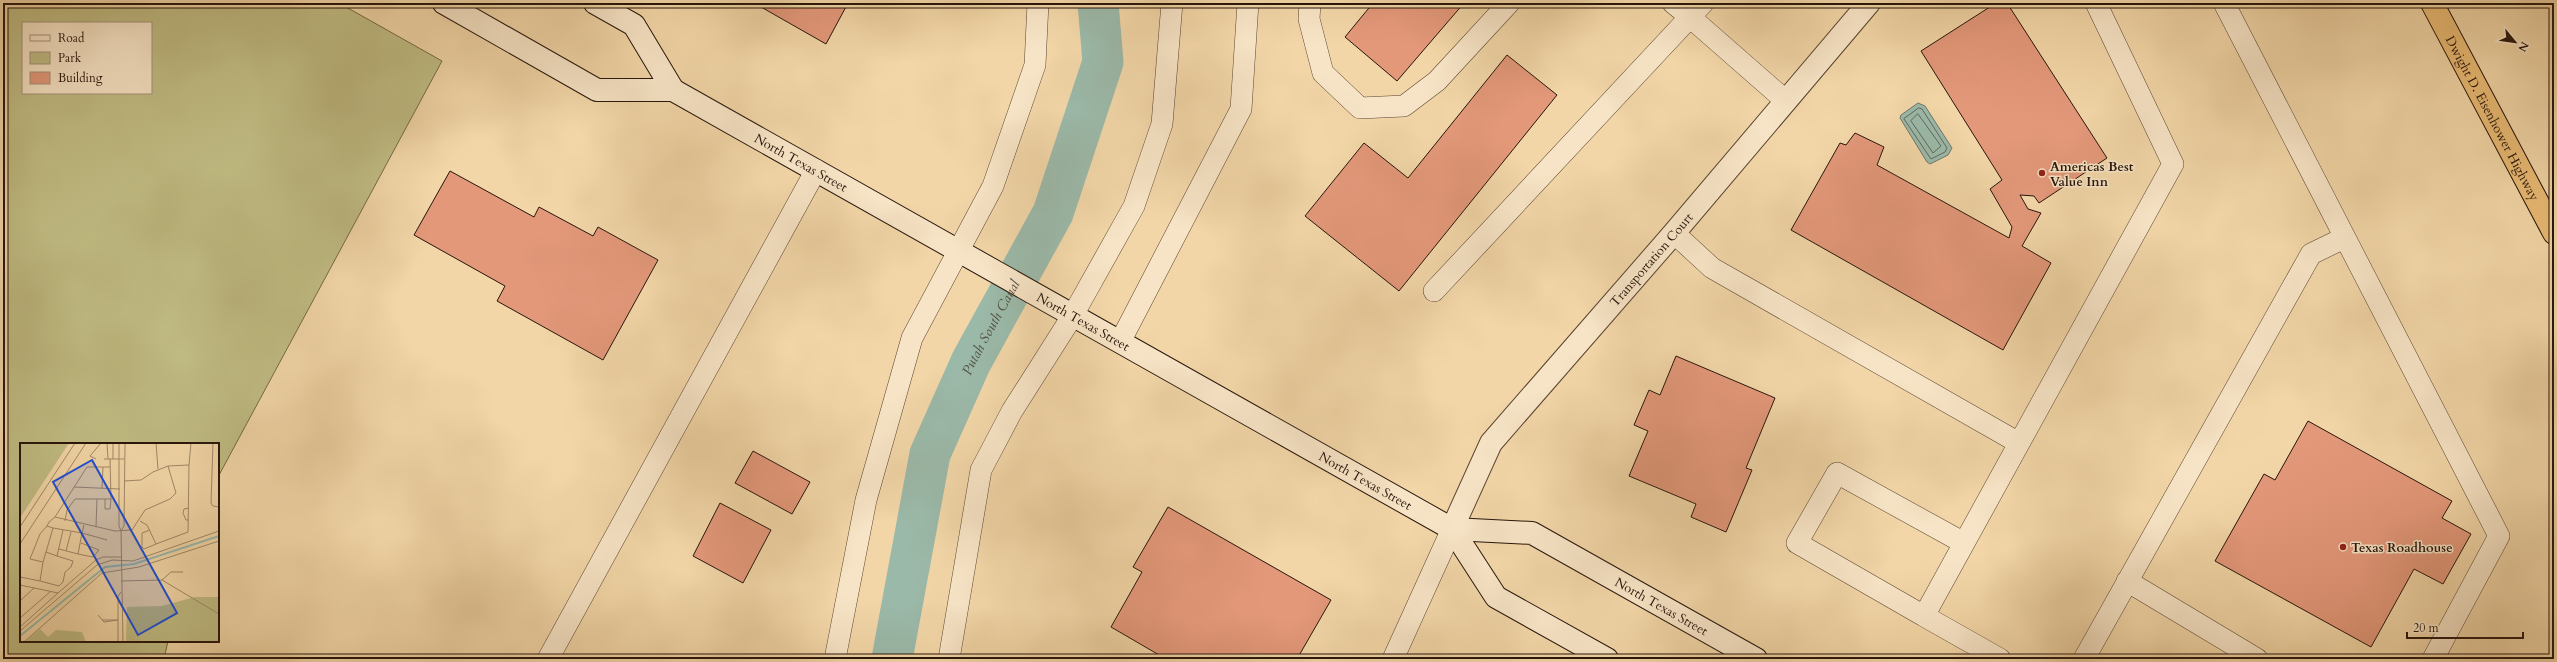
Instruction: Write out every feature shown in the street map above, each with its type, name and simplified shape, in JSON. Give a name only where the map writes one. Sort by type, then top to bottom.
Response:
[{"type":"highway","name":"Dwight D. Eisenhower Highway","points":[[2432,3],[2554,233]]},
{"type":"main road","name":"North Texas Street","points":[[444,3],[597,90],[673,90],[1452,528],[1532,532],[1756,659]]},
{"type":"main road","name":"North Texas Street","points":[[595,3],[634,25],[673,90]]},
{"type":"main road","name":"Transportation Court","points":[[1452,528],[1491,443],[1674,233],[1869,3]]},
{"type":"main road","name":"North Texas Street","points":[[1452,528],[1496,597],[1607,659]]},
{"type":"lane","points":[[835,659],[866,500],[912,338],[993,186],[1035,65],[1038,3]]},
{"type":"lane","points":[[949,659],[981,470],[1012,411],[1073,315],[1134,206],[1162,124],[1172,3]]},
{"type":"lane","points":[[1120,342],[1241,109],[1248,3]]},
{"type":"lane","points":[[1310,3],[1309,19],[1323,73],[1360,108],[1404,106],[1437,81],[1509,3]]},
{"type":"lane","points":[[1673,3],[1696,10],[1786,101]]},
{"type":"lane","points":[[1924,616],[2173,164],[2096,3]]},
{"type":"lane","points":[[2224,3],[2499,536],[2433,659]]},
{"type":"lane","points":[[1434,291],[1696,10]]},
{"type":"lane","points":[[548,659],[816,170]]},
{"type":"lane","points":[[1674,233],[1712,268],[2019,443]]},
{"type":"lane","points":[[2084,659],[2311,254],[2344,238]]},
{"type":"lane","points":[[1964,543],[1837,473],[1797,543],[2000,659]]},
{"type":"lane","points":[[1394,659],[1404,632],[1452,528]]},
{"type":"lane","points":[[2127,581],[2257,659]]},
{"type":"green space","points":[[3,3],[339,3],[442,61],[219,475],[219,443],[20,443],[20,642],[168,642],[164,659],[3,659]]},
{"type":"water","points":[[1918,103],[1925,106],[1952,148],[1948,155],[1930,164],[1927,162],[1900,118],[1901,115]]},
{"type":"building","points":[[754,3],[848,3],[826,44]]},
{"type":"building","points":[[1373,3],[1464,3],[1397,81],[1345,37]]},
{"type":"building","name":"Americas Best Value Inn","points":[[1996,3],[2007,3],[2107,158],[2039,203],[2034,196],[2020,195],[2028,209],[2041,213],[2022,246],[2051,263],[2003,350],[1791,230],[1840,143],[1846,145],[1855,133],[1884,147],[1877,165],[2009,238],[2012,227],[1990,189],[2002,180],[1921,51]]},
{"type":"building","points":[[1507,55],[1557,95],[1399,291],[1305,216],[1364,143],[1408,178]]},
{"type":"building","points":[[450,171],[534,217],[539,207],[593,236],[598,227],[658,260],[603,360],[497,301],[505,286],[414,235]]},
{"type":"building","points":[[1676,356],[1775,398],[1746,468],[1752,470],[1726,532],[1691,517],[1696,504],[1629,476],[1648,431],[1634,425],[1649,390],[1660,395]]},
{"type":"building","name":"Texas Roadhouse","points":[[2308,421],[2452,501],[2442,518],[2471,534],[2443,584],[2414,569],[2371,647],[2215,561],[2264,474],[2275,480]]},
{"type":"building","points":[[753,451],[810,482],[792,514],[735,483]]},
{"type":"building","points":[[720,503],[771,530],[743,583],[693,556]]},
{"type":"building","points":[[1168,507],[1331,600],[1297,659],[1166,659],[1111,627],[1142,572],[1133,567]]},
{"type":"waterway","name":"Putah South Canal","points":[[892,659],[930,454],[971,362],[1053,213],[1103,62],[1098,3]]},
{"type":"place","name":"Americas Best Value Inn","points":[[2042,173]]},
{"type":"place","name":"Texas Roadhouse","points":[[2343,547]]}]
